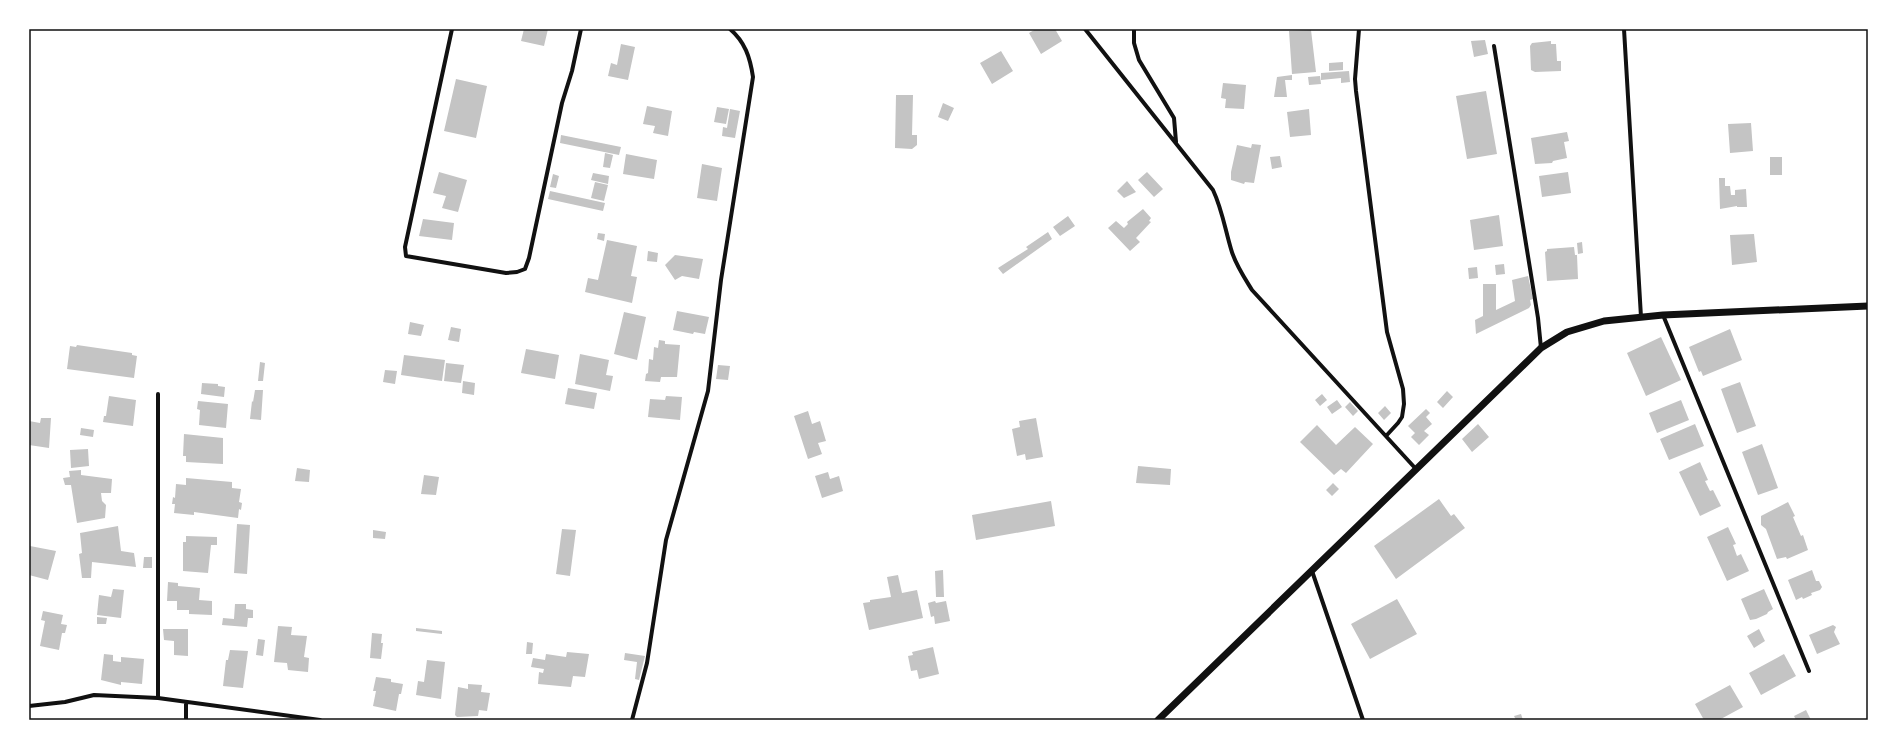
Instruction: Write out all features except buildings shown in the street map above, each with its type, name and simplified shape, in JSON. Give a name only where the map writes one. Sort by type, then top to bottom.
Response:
[{"type":"street","points":[[452,29],[406,240],[406,256],[506,272],[517,272],[525,268],[529,258],[562,102],[572,71],[580,29]]},
{"type":"street","points":[[632,720],[647,663],[666,540],[708,391],[721,280],[753,76],[748,53],[737,36],[730,29]]},
{"type":"street","points":[[1085,29],[1213,190],[1220,205],[1231,250],[1241,273],[1252,290],[1416,469]]},
{"type":"street","points":[[1134,29],[1134,43],[1140,60],[1174,118],[1176,142]]},
{"type":"street","points":[[1359,29],[1355,79],[1356,91],[1387,332],[1403,389],[1404,404],[1398,423],[1386,436]]},
{"type":"street","points":[[1624,29],[1641,318]]},
{"type":"street","points":[[1494,46],[1538,318],[1541,348]]},
{"type":"street","points":[[1158,720],[1541,348],[1567,332],[1604,321],[1663,315],[1868,306]]},
{"type":"street","points":[[1663,315],[1809,671]]},
{"type":"street","points":[[158,394],[158,698]]},
{"type":"street","points":[[1311,570],[1363,720]]},
{"type":"street","points":[[29,706],[65,702],[94,695],[158,698],[320,720]]},
{"type":"street","points":[[186,702],[186,720]]}]
